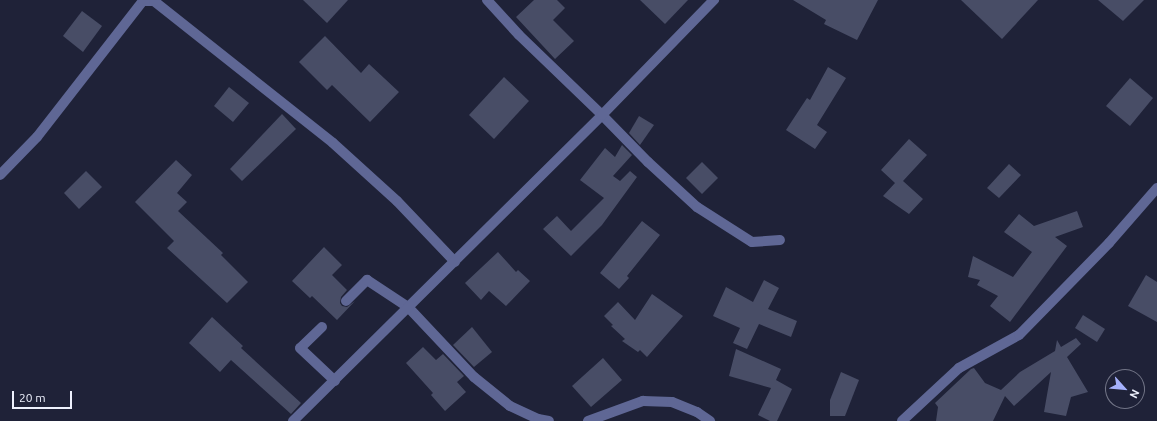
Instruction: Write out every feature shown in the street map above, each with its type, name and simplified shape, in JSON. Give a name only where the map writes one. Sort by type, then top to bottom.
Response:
[{"type":"street","points":[[0,175],[36,136],[142,0],[154,1],[333,143],[397,202],[455,262]]},
{"type":"street","points":[[487,0],[519,35],[602,115],[648,162],[697,207],[752,242],[780,240]]},
{"type":"street","points":[[293,421],[602,115],[714,0]]},
{"type":"street","points":[[902,421],[958,368],[1019,335],[1109,243],[1157,188]]},
{"type":"street","points":[[346,301],[367,280],[408,307],[474,377],[510,406],[538,419],[549,421]]},
{"type":"street","points":[[322,327],[300,348],[335,381]]},
{"type":"street","points":[[588,421],[643,401],[672,402],[697,412],[710,421]]},
{"type":"building","points":[[303,0],[348,0],[327,23]]},
{"type":"building","points":[[534,0],[557,0],[565,8],[553,20],[574,41],[555,59],[516,17]]},
{"type":"building","points":[[640,0],[688,0],[665,24]]},
{"type":"building","points":[[793,0],[878,0],[857,40],[824,24],[826,20]]},
{"type":"building","points":[[961,0],[1038,0],[1002,39]]},
{"type":"building","points":[[1098,0],[1144,0],[1123,21]]},
{"type":"building","points":[[82,11],[102,26],[83,52],[63,36]]},
{"type":"building","points":[[325,36],[361,73],[369,64],[399,92],[370,122],[332,85],[327,90],[299,62]]},
{"type":"building","points":[[828,67],[846,78],[817,125],[827,132],[815,149],[786,130],[807,98],[810,100]]},
{"type":"building","points":[[504,77],[529,101],[494,139],[469,115]]},
{"type":"building","points":[[1130,78],[1153,98],[1130,126],[1106,106]]},
{"type":"building","points":[[229,87],[249,103],[233,122],[214,106]]},
{"type":"building","points":[[282,114],[296,129],[242,181],[230,169]]},
{"type":"building","points":[[639,116],[654,125],[640,145],[629,133]]},
{"type":"building","points":[[909,139],[927,155],[903,181],[923,199],[909,214],[883,196],[895,183],[881,170]]},
{"type":"building","points":[[622,145],[632,155],[613,176],[620,181],[630,171],[637,177],[602,225],[571,256],[543,229],[557,216],[571,231],[604,198],[580,180],[605,148],[615,157]]},
{"type":"building","points":[[176,160],[192,175],[177,193],[187,202],[178,211],[223,253],[221,255],[248,282],[227,303],[167,248],[174,241],[135,202]]},
{"type":"building","points":[[702,162],[718,178],[702,194],[686,178]]},
{"type":"building","points":[[1009,164],[1021,175],[999,198],[987,188]]},
{"type":"building","points":[[86,171],[102,187],[79,209],[64,193]]},
{"type":"building","points":[[1077,211],[1083,227],[1055,237],[1067,246],[1010,322],[990,306],[998,296],[977,285],[980,280],[968,277],[973,256],[1013,277],[1032,252],[1004,232],[1019,214],[1034,226]]},
{"type":"building","points":[[642,221],[660,235],[627,276],[629,278],[619,289],[600,273]]},
{"type":"building","points":[[324,247],[342,265],[332,275],[347,290],[341,297],[340,303],[342,306],[347,307],[355,301],[337,320],[312,296],[310,298],[292,281]]},
{"type":"building","points":[[498,252],[516,272],[518,270],[530,281],[506,306],[489,291],[481,300],[465,283]]},
{"type":"building","points":[[1146,275],[1157,282],[1157,322],[1128,306]]},
{"type":"building","points":[[764,280],[779,288],[768,309],[797,321],[791,337],[759,324],[747,349],[733,343],[740,328],[713,316],[726,287],[753,302]]},
{"type":"building","points":[[652,294],[683,316],[647,357],[640,350],[638,352],[622,341],[625,339],[611,326],[613,325],[604,316],[618,302],[635,320]]},
{"type":"building","points":[[1083,315],[1105,329],[1097,342],[1075,328]]},
{"type":"building","points":[[212,317],[243,346],[241,348],[301,403],[291,414],[231,360],[220,372],[189,343]]},
{"type":"building","points":[[472,327],[492,352],[474,367],[453,345]]},
{"type":"building","points":[[1076,338],[1081,344],[1067,357],[1088,392],[1071,397],[1066,416],[1044,412],[1051,372],[1014,406],[1005,396],[993,421],[936,421],[938,407],[935,403],[971,369],[974,368],[985,383],[1001,390],[1020,372],[1055,351],[1057,340],[1061,347]]},
{"type":"building","points":[[423,347],[436,360],[443,354],[464,376],[457,382],[466,392],[445,411],[431,395],[433,393],[406,363]]},
{"type":"building","points":[[736,349],[781,369],[776,380],[792,389],[777,421],[770,421],[758,415],[771,388],[729,376]]},
{"type":"building","points":[[603,358],[622,380],[591,407],[572,386]]},
{"type":"building","points":[[841,372],[859,380],[845,416],[830,416],[830,400]]}]
